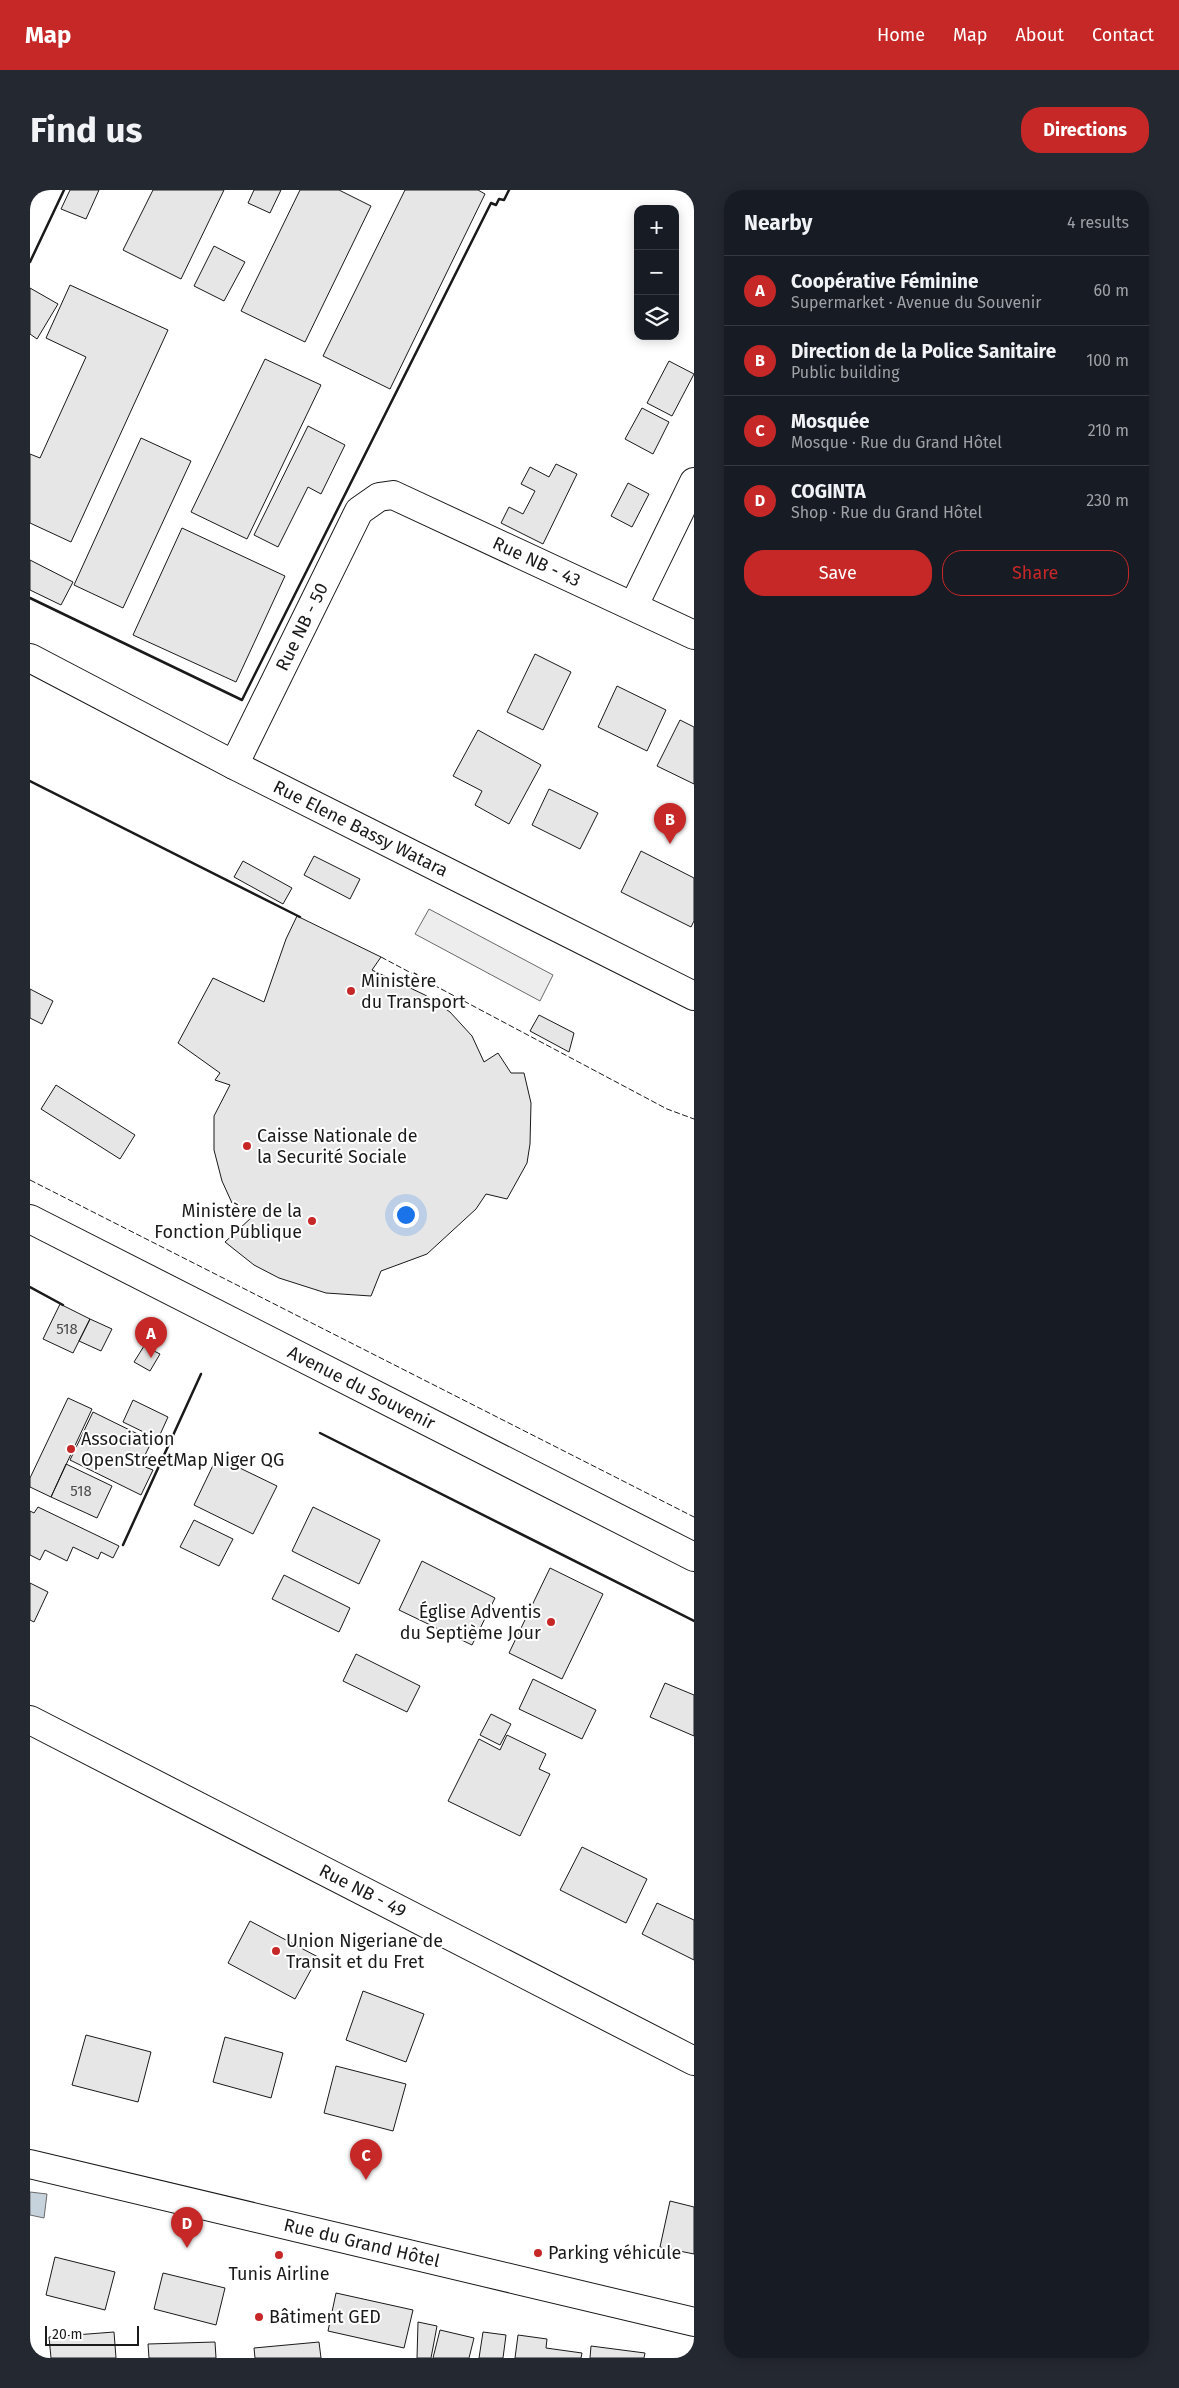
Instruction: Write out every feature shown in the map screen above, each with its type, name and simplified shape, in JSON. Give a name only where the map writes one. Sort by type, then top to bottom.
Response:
[{"type":"street","points":[[634,605],[694,482]]},
{"type":"street","name":"Rue NB - 43","points":[[379,497],[393,495],[634,605],[694,635]]},
{"type":"street","name":"Rue NB - 50","points":[[234,765],[359,511],[379,497]]},
{"type":"street","name":"Rue Elene Bassy Watara","points":[[30,658],[234,765],[694,996]]},
{"type":"street","name":"Avenue du Souvenir","points":[[30,1219],[694,1557]]},
{"type":"street","name":"Rue NB - 49","points":[[30,1720],[694,2061]]},
{"type":"street","name":"Rue du Grand Hôtel","points":[[30,2164],[694,2322]]},
{"type":"shaded area","points":[[429,909],[553,975],[540,1001],[415,934]]},
{"type":"shaded area","points":[[30,2192],[47,2194],[44,2218],[30,2215]]},
{"type":"building","points":[[70,190],[99,190],[86,219],[61,209]]},
{"type":"building","points":[[153,190],[224,190],[181,279],[123,250]]},
{"type":"building","points":[[254,190],[281,190],[270,213],[248,203]]},
{"type":"building","points":[[300,190],[339,190],[371,206],[305,342],[241,311]]},
{"type":"building","points":[[405,190],[478,190],[485,194],[390,389],[323,356]]},
{"type":"building","points":[[214,246],[245,262],[224,301],[194,286]]},
{"type":"building","points":[[70,285],[168,330],[71,542],[30,523],[30,454],[40,458],[86,357],[46,338]]},
{"type":"building","points":[[30,288],[58,304],[37,339],[30,334]]},
{"type":"building","points":[[265,359],[321,385],[247,539],[191,512]]},
{"type":"building","points":[[669,361],[694,374],[672,416],[647,403]]},
{"type":"building","points":[[642,408],[669,422],[653,454],[625,439]]},
{"type":"building","points":[[308,426],[345,445],[321,494],[308,487],[278,547],[254,535]]},
{"type":"building","points":[[141,438],[191,461],[123,608],[74,585]]},
{"type":"building","points":[[556,464],[577,474],[543,544],[501,523],[509,507],[523,514],[535,491],[521,484],[530,467],[549,477]]},
{"type":"building","points":[[628,483],[649,494],[632,527],[611,516]]},
{"type":"building","points":[[182,528],[285,576],[236,682],[133,635]]},
{"type":"building","points":[[30,560],[73,582],[61,605],[30,590]]},
{"type":"building","points":[[535,654],[571,672],[543,730],[507,712]]},
{"type":"building","points":[[617,686],[666,710],[647,751],[598,727]]},
{"type":"building","points":[[680,720],[694,727],[694,784],[657,766]]},
{"type":"building","points":[[478,730],[541,765],[509,824],[475,805],[482,791],[453,776]]},
{"type":"building","points":[[549,789],[598,813],[580,849],[532,825]]},
{"type":"building","points":[[641,851],[694,878],[694,921],[691,927],[621,892]]},
{"type":"building","points":[[314,856],[360,879],[350,899],[304,875]]},
{"type":"building","points":[[243,861],[292,888],[283,904],[234,877]]},
{"type":"building","points":[[297,916],[381,957],[372,970],[425,995],[450,1012],[472,1036],[484,1062],[498,1053],[511,1073],[524,1073],[531,1103],[530,1144],[527,1163],[507,1199],[486,1194],[476,1209],[427,1254],[381,1271],[371,1296],[326,1293],[279,1278],[254,1265],[225,1242],[252,1217],[232,1203],[222,1181],[214,1150],[214,1116],[230,1085],[215,1080],[220,1073],[178,1043],[213,978],[264,1002],[286,939]]},
{"type":"building","points":[[30,989],[53,1001],[42,1024],[30,1018]]},
{"type":"building","points":[[539,1015],[574,1033],[569,1052],[530,1031]]},
{"type":"building","points":[[56,1085],[135,1135],[120,1159],[41,1109]]},
{"type":"building","points":[[60,1304],[90,1319],[73,1353],[43,1339]]},
{"type":"building","points":[[90,1319],[112,1329],[101,1351],[79,1341]]},
{"type":"building","points":[[144,1346],[160,1354],[150,1371],[134,1362]]},
{"type":"building","points":[[68,1398],[92,1409],[51,1497],[30,1487],[30,1478]]},
{"type":"building","points":[[133,1400],[168,1417],[158,1439],[123,1422]]},
{"type":"building","points":[[93,1412],[152,1441],[140,1465],[153,1470],[141,1495],[70,1460]]},
{"type":"building","points":[[217,1457],[277,1486],[253,1534],[194,1505]]},
{"type":"building","points":[[66,1464],[112,1486],[97,1518],[51,1497]]},
{"type":"building","points":[[38,1507],[119,1546],[113,1558],[101,1552],[98,1559],[73,1547],[67,1561],[45,1550],[40,1560],[30,1555],[30,1511],[34,1513]]},
{"type":"building","points":[[313,1507],[380,1540],[359,1584],[292,1551]]},
{"type":"building","points":[[194,1520],[233,1539],[219,1566],[180,1547]]},
{"type":"building","points":[[422,1561],[495,1598],[472,1645],[399,1610]]},
{"type":"building","points":[[550,1568],[603,1594],[562,1679],[509,1653]]},
{"type":"building","points":[[284,1575],[350,1608],[339,1632],[272,1599]]},
{"type":"building","points":[[30,1583],[48,1592],[34,1622],[30,1620]]},
{"type":"building","points":[[356,1654],[420,1686],[407,1712],[343,1681]]},
{"type":"building","points":[[533,1679],[596,1710],[582,1739],[519,1709]]},
{"type":"building","points":[[665,1683],[694,1695],[694,1736],[650,1717]]},
{"type":"building","points":[[491,1714],[511,1724],[500,1745],[480,1735]]},
{"type":"building","points":[[507,1735],[546,1754],[539,1769],[550,1774],[520,1836],[448,1801],[479,1739],[500,1750]]},
{"type":"building","points":[[582,1847],[647,1879],[626,1923],[560,1890]]},
{"type":"building","points":[[657,1903],[694,1920],[694,1960],[642,1934]]},
{"type":"building","points":[[250,1921],[318,1957],[295,1999],[228,1963]]},
{"type":"building","points":[[363,1991],[424,2014],[406,2062],[346,2040]]},
{"type":"building","points":[[86,2035],[151,2052],[138,2102],[72,2085]]},
{"type":"building","points":[[225,2037],[283,2053],[271,2098],[213,2082]]},
{"type":"building","points":[[336,2066],[406,2084],[393,2131],[324,2113]]},
{"type":"building","points":[[670,2201],[694,2207],[694,2254],[660,2247]]},
{"type":"building","points":[[55,2257],[115,2272],[105,2310],[46,2295]]},
{"type":"building","points":[[163,2273],[225,2288],[216,2325],[154,2309]]},
{"type":"building","points":[[336,2293],[413,2310],[404,2348],[328,2331]]},
{"type":"building","points":[[418,2322],[437,2326],[431,2358],[417,2358]]},
{"type":"building","points":[[440,2330],[474,2338],[469,2358],[433,2358]]},
{"type":"building","points":[[114,2332],[116,2358],[51,2358],[49,2337]]},
{"type":"building","points":[[483,2332],[506,2335],[503,2358],[479,2358]]},
{"type":"building","points":[[518,2335],[547,2339],[546,2348],[582,2353],[581,2358],[515,2358]]},
{"type":"building","points":[[215,2342],[216,2358],[149,2358],[148,2344]]},
{"type":"building","points":[[319,2342],[321,2358],[255,2358],[254,2348]]},
{"type":"building","points":[[591,2346],[645,2353],[644,2358],[590,2358]]},
{"type":"fence","points":[[381,957],[667,1109],[694,1119]]},
{"type":"fence","points":[[30,1180],[694,1517]]},
{"type":"wall","points":[[30,262],[64,190]]},
{"type":"wall","points":[[30,598],[242,700],[491,203],[496,205],[499,199],[504,200],[509,190]]},
{"type":"wall","points":[[30,781],[300,917]]},
{"type":"wall","points":[[30,1287],[63,1305]]},
{"type":"wall","points":[[123,1545],[201,1374]]},
{"type":"wall","points":[[320,1433],[694,1621]]},
{"type":"place","name":"Direction de la Police Sanitaire","points":[[670,844]]},
{"type":"place","name":"Ministère du Transport","points":[[351,991]]},
{"type":"place","name":"Caisse Nationale de la Securité Sociale","points":[[247,1146]]},
{"type":"place","name":"Ministère de la Fonction Publique","points":[[312,1221]]},
{"type":"place","name":"Coopérative Féminine","points":[[151,1358]]},
{"type":"place","name":"Association OpenStreetMap Niger QG","points":[[71,1449]]},
{"type":"place","name":"Église Adventis du Septième Jour","points":[[551,1622]]},
{"type":"place","name":"Union Nigeriane de Transit et du Fret","points":[[276,1951]]},
{"type":"place","name":"Mosquée","points":[[366,2180]]},
{"type":"place","name":"COGINTA","points":[[187,2248]]},
{"type":"place","name":"Parking véhicule","points":[[538,2253]]},
{"type":"place","name":"Tunis Airline","points":[[279,2255]]},
{"type":"place","name":"Bâtiment GED","points":[[259,2317]]}]
